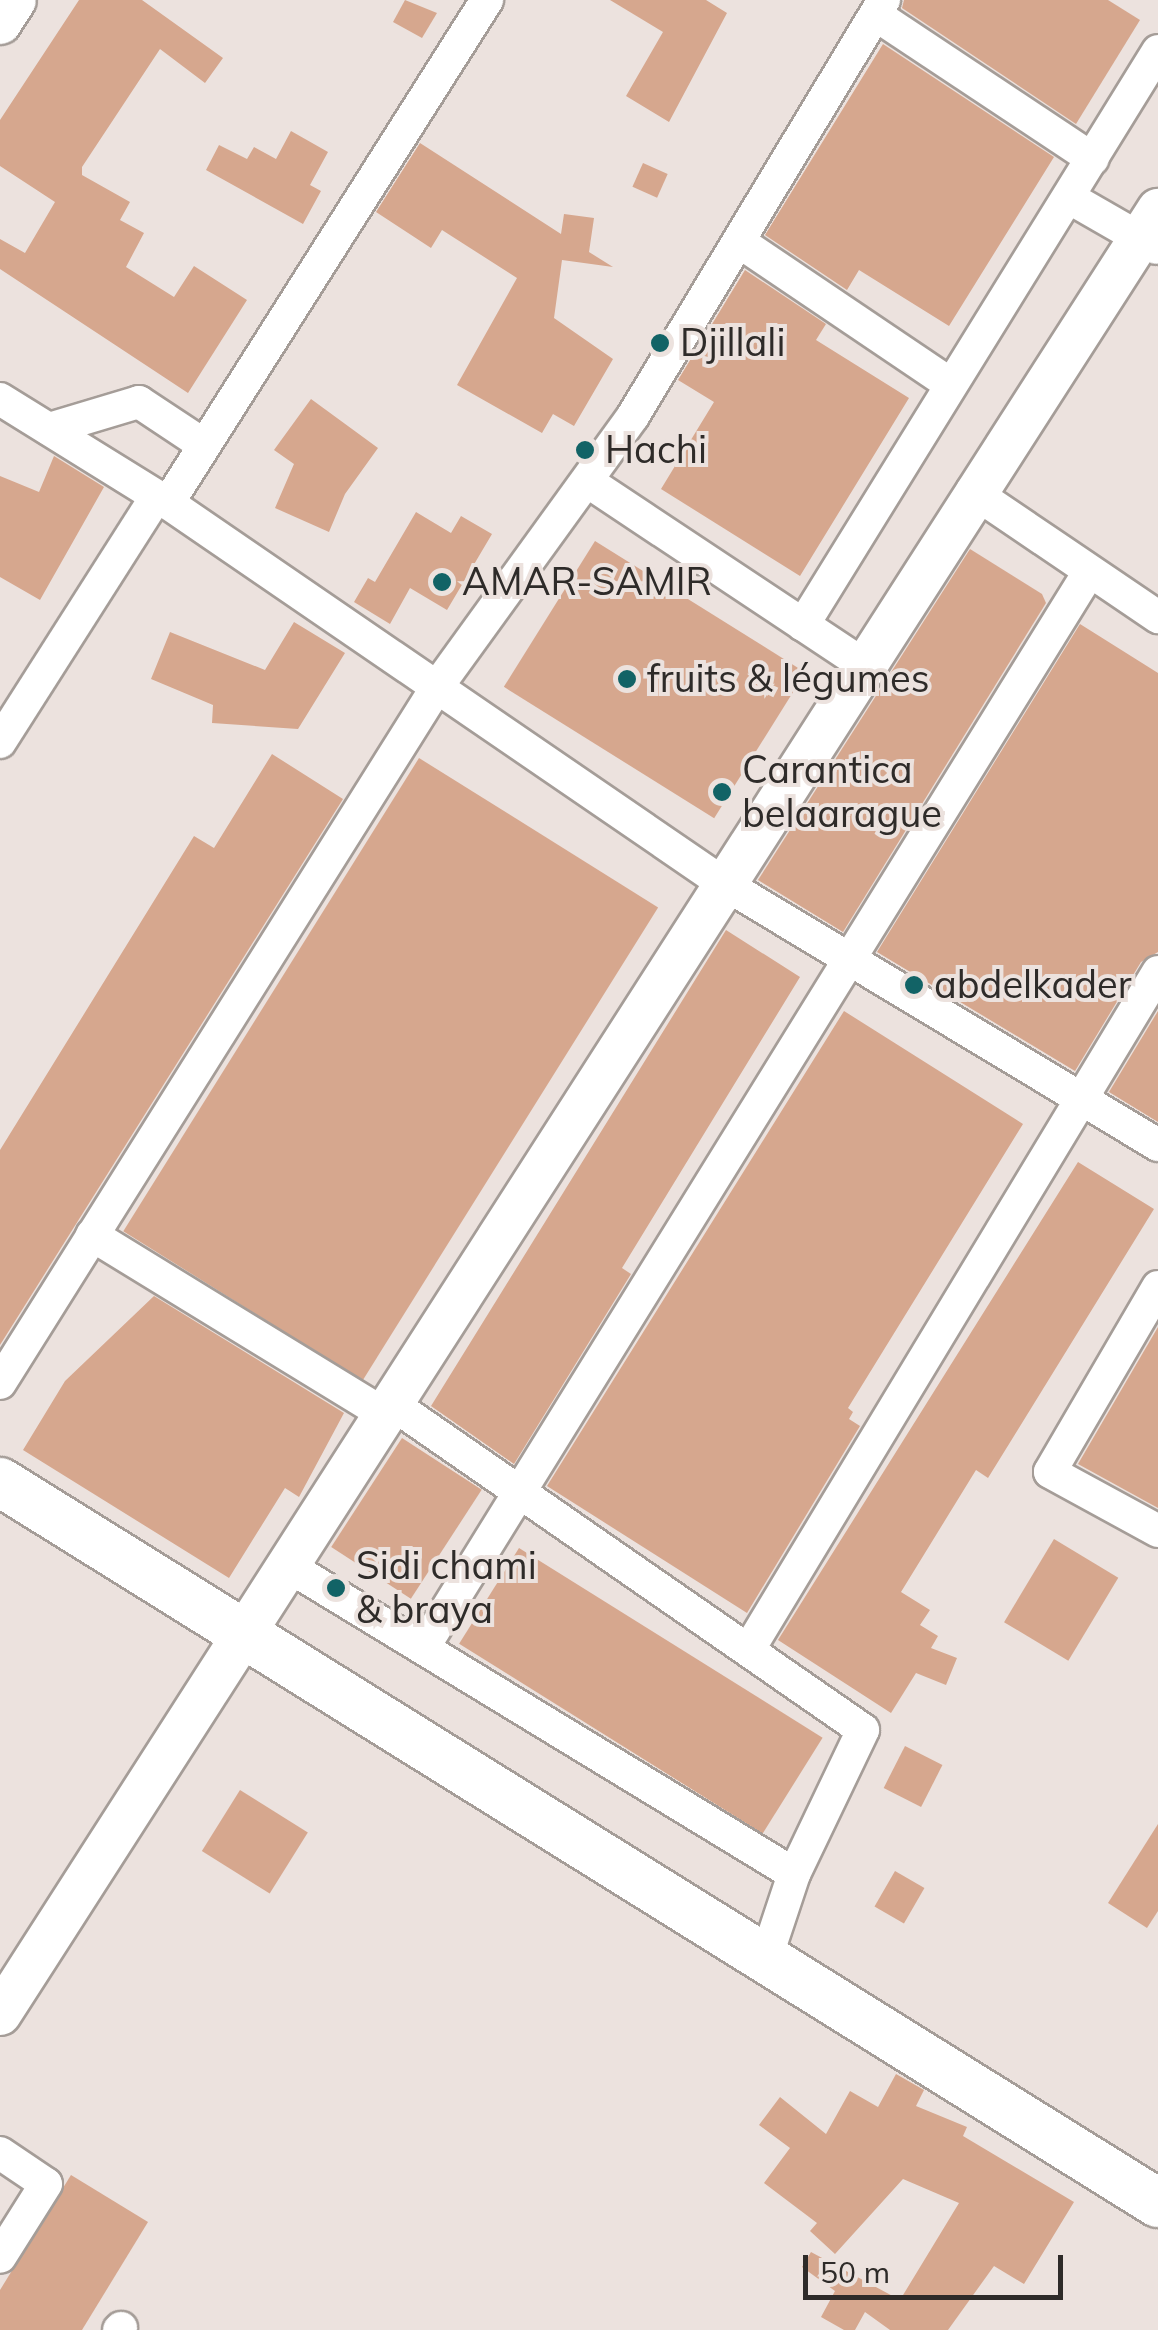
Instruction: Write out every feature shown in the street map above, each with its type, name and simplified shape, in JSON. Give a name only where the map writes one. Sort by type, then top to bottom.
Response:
[{"type":"main road","points":[[0,1482],[246,1631],[1158,2203]]},
{"type":"street","points":[[0,24],[15,0]]},
{"type":"street","points":[[0,742],[162,500],[204,445],[486,0]]},
{"type":"street","points":[[0,1383],[438,687],[586,481],[740,243],[880,8],[1093,159]]},
{"type":"street","points":[[803,624],[1158,52]]},
{"type":"street","points":[[1,2010],[972,491],[1152,232],[1070,198]]},
{"type":"street","points":[[740,243],[950,384]]},
{"type":"street","points":[[0,399],[162,500],[722,882],[1158,1145]]},
{"type":"street","points":[[48,429],[139,402],[204,445]]},
{"type":"street","points":[[586,481],[862,664]]},
{"type":"street","points":[[972,491],[1158,617]]},
{"type":"street","points":[[424,1648],[846,957],[1090,572]]},
{"type":"street","points":[[748,1649],[1078,1096],[1158,972]]},
{"type":"street","points":[[92,1235],[520,1491],[863,1730],[794,1874],[766,1958]]},
{"type":"street","points":[[1158,1286],[1050,1472],[1158,1531]]},
{"type":"street","points":[[288,1566],[794,1874]]},
{"type":"street","points":[[0,2154],[46,2184],[0,2257]]},
{"type":"building","points":[[79,0],[142,0],[223,58],[205,83],[160,49],[82,167],[82,175],[130,202],[120,220],[144,233],[126,267],[174,297],[194,266],[247,300],[188,393],[0,269],[0,239],[25,253],[55,202],[0,166],[0,120]]},
{"type":"building","points":[[405,0],[437,13],[422,38],[393,22]]},
{"type":"building","points":[[610,0],[706,0],[727,13],[669,122],[626,96],[663,32]]},
{"type":"building","points":[[904,0],[1108,0],[1140,20],[1076,124],[902,8]]},
{"type":"building","points":[[883,44],[1054,157],[949,326],[859,270],[847,290],[765,235]]},
{"type":"building","points":[[291,131],[328,152],[310,185],[321,191],[303,224],[206,170],[219,145],[247,159],[254,147],[276,159]]},
{"type":"building","points":[[420,143],[561,234],[564,214],[594,218],[589,252],[613,267],[562,260],[554,318],[613,359],[574,426],[553,414],[542,433],[457,385],[517,278],[442,230],[431,248],[376,212]]},
{"type":"building","points":[[643,163],[668,174],[657,198],[632,187]]},
{"type":"building","points":[[745,270],[826,324],[816,340],[909,398],[800,576],[661,489],[714,402],[678,380]]},
{"type":"building","points":[[311,399],[378,448],[345,494],[329,532],[275,508],[294,464],[274,450]]},
{"type":"building","points":[[54,456],[104,487],[40,600],[0,577],[0,476],[39,492]]},
{"type":"building","points":[[416,512],[451,533],[461,516],[492,534],[447,610],[410,588],[390,624],[354,602],[368,578],[375,582]]},
{"type":"building","points":[[595,541],[805,672],[714,818],[504,687]]},
{"type":"building","points":[[970,549],[1042,594],[1046,603],[843,932],[758,880]]},
{"type":"building","points":[[294,622],[345,653],[298,729],[212,723],[213,705],[151,679],[170,632],[265,670]]},
{"type":"building","points":[[1080,624],[1158,673],[1158,952],[1141,962],[1075,1071],[877,952]]},
{"type":"building","points":[[272,754],[343,799],[0,1345],[0,1150],[194,836],[214,848]]},
{"type":"building","points":[[419,758],[658,907],[362,1381],[123,1231]]},
{"type":"building","points":[[726,930],[800,977],[622,1268],[631,1274],[514,1464],[431,1406]]},
{"type":"building","points":[[844,1011],[1023,1124],[848,1408],[853,1412],[849,1419],[860,1426],[747,1613],[547,1486]]},
{"type":"building","points":[[1158,1011],[1158,1122],[1109,1092]]},
{"type":"building","points":[[1078,1162],[1154,1209],[988,1478],[976,1470],[901,1592],[930,1610],[920,1625],[938,1636],[931,1648],[957,1658],[946,1685],[916,1673],[891,1713],[778,1640]]},
{"type":"building","points":[[154,1296],[344,1413],[299,1497],[285,1488],[229,1578],[23,1450],[65,1381]]},
{"type":"building","points":[[1158,1327],[1158,1508],[1078,1464]]},
{"type":"building","points":[[402,1438],[482,1490],[411,1599],[331,1547]]},
{"type":"building","points":[[1054,1539],[1118,1578],[1068,1661],[1004,1622]]},
{"type":"building","points":[[519,1548],[823,1738],[763,1834],[459,1644]]},
{"type":"building","points":[[905,1746],[942,1765],[921,1807],[884,1788]]},
{"type":"building","points":[[240,1790],[308,1832],[270,1893],[202,1851]]},
{"type":"building","points":[[1158,1824],[1158,1911],[1147,1928],[1108,1903]]},
{"type":"building","points":[[895,1871],[924,1888],[904,1924],[874,1907]]},
{"type":"building","points":[[896,2074],[924,2090],[916,2106],[967,2127],[963,2136],[1074,2202],[1024,2284],[994,2266],[948,2330],[890,2330],[865,2312],[855,2330],[844,2330],[821,2317],[835,2291],[802,2267],[811,2252],[900,2300],[959,2203],[903,2179],[835,2254],[810,2231],[817,2223],[764,2183],[790,2148],[759,2125],[780,2097],[826,2134],[850,2091],[878,2107]]},
{"type":"building","points":[[71,2175],[148,2222],[82,2330],[0,2330],[0,2290]]},
{"type":"place","name":"Djillali","points":[[660,343]]},
{"type":"place","name":"Hachi","points":[[585,450]]},
{"type":"place","name":"AMAR-SAMIR","points":[[442,582]]},
{"type":"place","name":"fruits & légumes","points":[[627,679]]},
{"type":"place","name":"Carantica belaarague","points":[[722,792]]},
{"type":"place","name":"abdelkader","points":[[914,985]]},
{"type":"place","name":"Sidi chami & braya","points":[[336,1588]]}]
